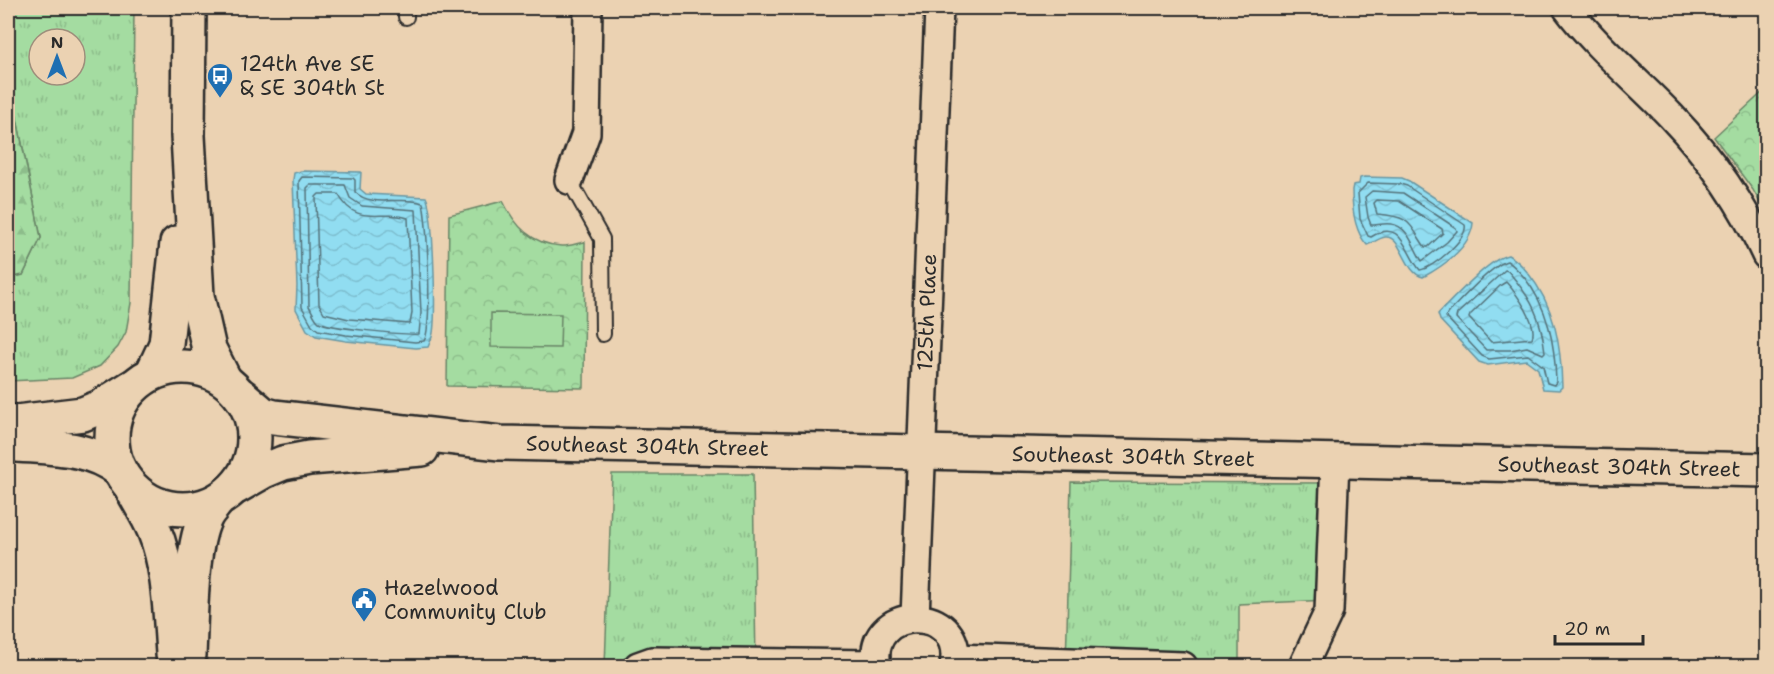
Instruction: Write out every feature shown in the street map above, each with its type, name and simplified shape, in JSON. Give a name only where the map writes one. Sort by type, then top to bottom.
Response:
[{"type":"street","points":[[188,666],[196,553],[206,515],[227,494],[249,466],[255,442],[252,418],[209,349],[197,296],[188,136],[189,8]]},
{"type":"street","points":[[569,180],[586,134],[588,8]]},
{"type":"street","name":"125th Place","points":[[915,618],[939,8]]},
{"type":"street","points":[[1567,8],[1599,44],[1673,118],[1707,158],[1733,193],[1754,227],[1767,255]]},
{"type":"street","points":[[174,666],[160,551],[154,530],[126,480],[112,448],[112,426],[119,404],[143,379],[166,344],[188,136]]},
{"type":"street","points":[[8,423],[83,414],[100,407],[143,379],[177,366],[202,368],[233,387]]},
{"type":"street","name":"Southeast 304th Street","points":[[233,387],[263,414],[274,417],[500,443],[1767,470]]},
{"type":"street","name":"Southeast 304th Street","points":[[227,494],[264,471],[283,463],[309,458],[500,443]]},
{"type":"street","points":[[8,444],[84,452],[107,460],[151,502],[173,509],[196,508],[227,494]]},
{"type":"street","points":[[1303,666],[1329,611],[1335,461]]},
{"type":"street","points":[[638,666],[652,661],[877,665],[876,650],[881,637],[890,627],[902,620],[915,618],[928,619],[948,634],[954,645],[955,662],[1183,666]]},
{"type":"lane","points":[[569,180],[602,239],[603,334]]},
{"type":"green space","points":[[8,8],[134,8],[131,303],[126,332],[118,347],[100,366],[72,378],[8,381],[8,278],[23,275],[41,238],[8,74]]},
{"type":"green space","points":[[8,74],[41,238],[23,275],[8,278]]},
{"type":"green space","points":[[1766,89],[1766,214],[1753,190],[1714,137]]},
{"type":"green space","points":[[503,201],[519,226],[541,242],[567,246],[585,242],[584,388],[447,386],[449,215]]},
{"type":"green space","points":[[491,313],[561,314],[560,348],[491,347]]},
{"type":"green space","points":[[612,474],[753,474],[756,666],[605,666]]},
{"type":"green space","points":[[1071,482],[1332,483],[1328,600],[1239,604],[1239,666],[1066,666]]},
{"type":"water","points":[[301,171],[361,172],[360,189],[366,194],[426,197],[433,241],[434,285],[433,333],[428,347],[416,348],[346,341],[316,336],[307,330],[296,309],[293,180],[294,173]]},
{"type":"water","points":[[1360,178],[1402,178],[1409,181],[1473,223],[1467,240],[1447,262],[1423,277],[1411,269],[1391,238],[1385,237],[1367,245],[1359,233],[1353,212],[1352,197],[1353,185],[1359,184]]},
{"type":"water","points":[[1508,255],[1528,273],[1545,299],[1550,312],[1560,356],[1562,387],[1559,390],[1543,389],[1538,369],[1526,360],[1488,365],[1479,362],[1440,320],[1438,314],[1471,280],[1491,264]]},
{"type":"place","name":"124th Ave SE & SE 304th St","points":[[220,99]]},
{"type":"place","name":"Hazelwood Community Club","points":[[364,623]]}]
